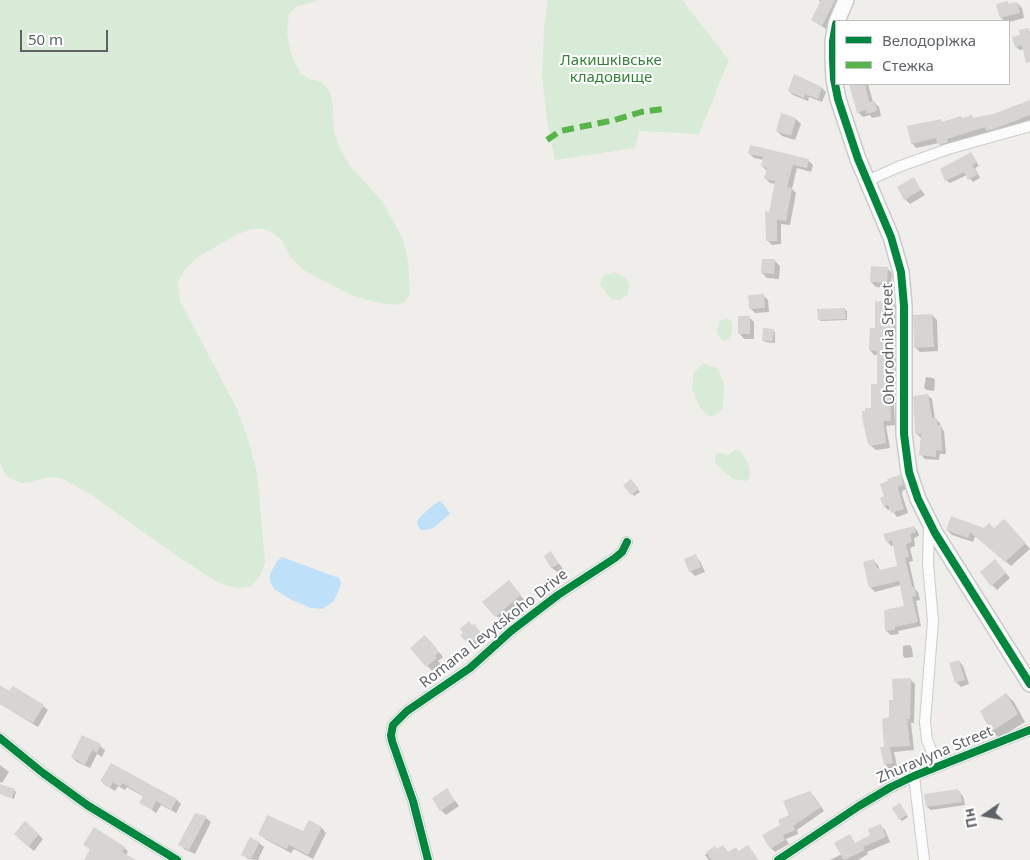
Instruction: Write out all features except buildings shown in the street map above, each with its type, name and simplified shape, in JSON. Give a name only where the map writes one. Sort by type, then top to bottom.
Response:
[{"type":"street","name":"Ohorodnia Street","points":[[838,20],[846,0]]},
{"type":"street","name":"Ohorodnia Street","points":[[835,34],[832,50],[835,78]]},
{"type":"street","name":"Ohorodnia Street","points":[[836,85],[848,134],[892,237],[901,272],[904,306],[904,446],[912,483],[928,521],[928,564],[933,621],[925,722],[927,740],[938,767]]},
{"type":"street","points":[[867,181],[898,167],[948,149],[1030,126]]},
{"type":"street","points":[[928,521],[1026,665],[1030,684]]},
{"type":"street","name":"Romana Levytskoho Drive","points":[[428,860],[413,801],[394,748],[391,735],[393,726],[400,716],[470,668],[558,594],[615,558],[622,552],[627,542]]},
{"type":"street","name":"Zhuravlyna Street","points":[[778,860],[859,806],[914,776],[1030,730]]},
{"type":"street","points":[[0,738],[87,805],[177,860]]},
{"type":"street","points":[[914,776],[924,860]]},
{"type":"green space","points":[[0,0],[319,0],[296,7],[289,14],[287,32],[291,54],[300,73],[310,79],[322,82],[330,92],[333,106],[334,132],[339,146],[349,165],[382,201],[403,239],[408,261],[410,293],[405,302],[396,305],[374,302],[352,295],[305,271],[291,258],[281,239],[263,229],[252,229],[238,234],[198,257],[185,269],[178,282],[179,299],[237,409],[250,445],[257,473],[265,562],[261,575],[251,586],[239,588],[217,582],[93,496],[63,479],[50,477],[22,483],[9,478],[2,469],[0,462]]},
{"type":"green space","name":"Лакишківське кладовище","points":[[548,0],[682,0],[729,60],[699,134],[639,131],[635,148],[555,160],[547,121],[542,76],[544,28]]},
{"type":"green space","points":[[614,272],[625,277],[630,286],[627,295],[620,300],[612,299],[600,285],[605,275]]},
{"type":"green space","points":[[725,319],[731,320],[733,327],[730,339],[723,341],[718,335],[717,329],[720,321]]},
{"type":"green space","points":[[703,364],[717,368],[724,386],[723,408],[718,414],[711,416],[706,414],[699,406],[692,388],[694,372]]},
{"type":"green space","points":[[735,450],[741,451],[749,466],[749,479],[746,481],[733,479],[715,463],[717,454],[729,455]]},
{"type":"water","points":[[440,501],[450,514],[433,528],[421,530],[417,524],[419,518]]},
{"type":"water","points":[[282,557],[339,578],[341,582],[340,588],[333,602],[322,609],[311,608],[292,600],[274,589],[270,582],[270,574],[277,561]]},
{"type":"marked path","points":[[547,140],[560,131],[615,120],[641,112],[663,109]]},
{"type":"cycle path","points":[[835,30],[833,41],[835,84]]},
{"type":"cycle path","points":[[835,85],[858,159],[891,237],[901,272],[904,306],[904,434],[909,472],[918,499],[935,533],[1030,684]]},
{"type":"cycle path","points":[[428,860],[413,801],[392,741],[393,725],[407,711],[470,668],[511,631],[558,595],[615,558],[622,552],[627,542]]},
{"type":"cycle path","points":[[778,860],[891,787],[1030,730]]},
{"type":"cycle path","points":[[0,738],[87,805],[177,860]]}]
